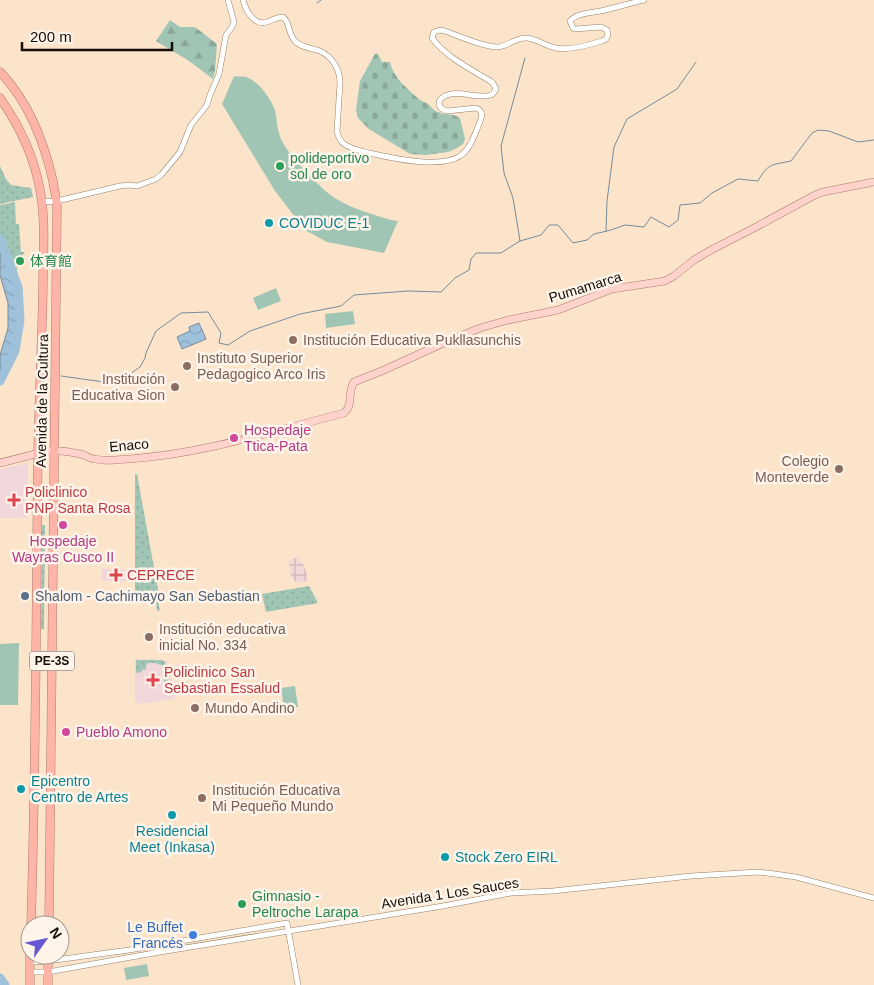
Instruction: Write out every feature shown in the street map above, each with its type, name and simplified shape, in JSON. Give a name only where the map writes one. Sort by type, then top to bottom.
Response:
[{"type":"highway","name":"Avenida de la Cultura","points":[[0,72],[14,88],[33,122],[48,160],[57,202],[49,915]]},
{"type":"highway","name":"Avenida de la Cultura","points":[[0,98],[16,122],[28,150],[38,180],[41,202],[43,260],[38,453],[31,915]]},
{"type":"highway","points":[[30,965],[30,985]]},
{"type":"highway","points":[[48,965],[48,985]]},
{"type":"main road","name":"Pumamarca","points":[[344,413],[348,410],[351,387],[354,382],[480,328],[558,310],[612,289],[665,281],[711,250],[815,195],[874,182]]},
{"type":"main road","name":"Enaco","points":[[0,463],[54,450],[69,452],[95,460],[138,458],[175,453],[223,444],[344,413]]},
{"type":"street","points":[[41,202],[57,202],[124,185],[137,186],[156,179],[162,174],[180,152],[191,126],[208,105],[210,94],[219,74],[226,35],[234,22],[228,0]]},
{"type":"street","points":[[243,0],[250,16],[256,21],[268,22],[283,16],[295,41],[320,51],[328,56],[334,64],[340,76],[337,131],[343,144],[402,160],[425,162],[458,158],[467,149],[481,119],[481,111],[476,108],[442,110],[439,104],[441,100],[449,95],[491,95],[496,91],[492,82],[463,66],[437,44],[432,38],[434,32],[445,30],[488,46],[504,46],[521,38],[526,38],[563,49],[602,41],[608,35],[607,30],[601,27],[575,29],[570,21],[572,18],[644,0]]},
{"type":"street","name":"Avenida 1 Los Sauces","points":[[30,972],[48,972],[511,893],[553,891],[691,876],[758,872],[796,877],[874,898]]},
{"type":"street","points":[[70,956],[129,950],[287,923],[298,985]]},
{"type":"shaded area","name":"Policlinico PNP Santa Rosa","points":[[28,463],[27,518],[0,518],[0,469]]},
{"type":"shaded area","points":[[299,557],[309,581],[296,583],[289,572],[289,563],[287,562]]},
{"type":"shaded area","name":"CEPRECE","points":[[102,569],[130,570],[131,581],[102,581]]},
{"type":"shaded area","name":"Policlinico San Sebastian Essalud","points":[[135,659],[167,660],[175,699],[139,704],[135,700]]},
{"type":"green space","points":[[170,20],[180,27],[195,27],[217,44],[213,79],[189,61],[156,41]]},
{"type":"green space","points":[[375,54],[378,54],[382,62],[390,62],[397,78],[420,100],[437,112],[460,118],[465,139],[463,144],[448,152],[426,155],[410,154],[369,129],[358,118],[356,110],[360,81]]},
{"type":"green space","name":"polideportivo sol de oro","points":[[234,76],[251,79],[265,93],[275,110],[278,128],[285,147],[328,193],[350,206],[398,221],[384,253],[327,242],[305,230],[275,191],[222,104]]},
{"type":"green space","points":[[0,166],[11,185],[31,188],[33,197],[0,204]]},
{"type":"green space","points":[[15,202],[16,224],[19,224],[21,252],[25,252],[21,257],[15,258],[14,266],[17,267],[16,282],[0,239],[0,205]]},
{"type":"green space","points":[[276,288],[281,301],[258,310],[253,298]]},
{"type":"green space","points":[[353,311],[355,324],[326,328],[325,314]]},
{"type":"green space","points":[[135,474],[137,474],[160,601],[158,601],[160,610],[157,611],[156,601],[135,601]]},
{"type":"green space","points":[[42,525],[45,525],[44,629],[41,629]]},
{"type":"green space","points":[[309,586],[318,603],[266,612],[262,594]]},
{"type":"green space","points":[[19,643],[18,705],[0,705],[0,644]]},
{"type":"green space","points":[[136,660],[161,660],[165,662],[169,685],[164,685],[164,666],[148,663],[146,670],[136,673]]},
{"type":"green space","points":[[295,686],[298,707],[284,709],[281,688]]},
{"type":"green space","points":[[147,964],[149,976],[126,980],[124,968]]},
{"type":"water","points":[[0,239],[18,287],[20,320],[15,351],[0,381],[0,355],[8,328],[8,303],[0,275]]},
{"type":"water","points":[[199,323],[206,339],[182,349],[177,337],[190,331],[189,327]]},
{"type":"waterway","points":[[317,3],[321,0]]},
{"type":"waterway","points":[[520,241],[513,198],[504,173],[501,146],[525,58]]},
{"type":"waterway","points":[[606,231],[607,201],[614,147],[627,119],[677,89],[696,62]]},
{"type":"waterway","points":[[61,376],[104,382],[124,378],[140,367],[156,331],[181,313],[208,312],[221,333],[219,343],[228,345],[250,331],[300,314],[341,306],[354,295],[408,291],[441,292],[455,278],[469,270],[471,259],[476,253],[501,253],[520,241],[541,235],[549,225],[558,225],[573,243],[587,240],[594,234],[625,225],[644,227],[651,217],[669,227],[678,220],[680,205],[700,203],[712,193],[738,179],[758,181],[771,166],[791,161],[812,133],[818,130],[829,131],[858,142],[874,140]]},
{"type":"waterway","points":[[0,239],[18,287],[20,320],[15,351],[0,381]]},
{"type":"waterway","points":[[0,978],[5,985]]},
{"type":"place","name":"polideportivo sol de oro","points":[[280,166]]},
{"type":"place","name":"COVIDUC E-1","points":[[269,223]]},
{"type":"place","name":"体育館","points":[[20,261]]},
{"type":"place","name":"Institución Educativa Pukllasunchis","points":[[293,340]]},
{"type":"place","name":"Instituto Superior Pedagogico Arco Iris","points":[[187,366]]},
{"type":"place","name":"Institución Educativa Sion","points":[[175,387]]},
{"type":"place","name":"Hospedaje Ttica-Pata","points":[[234,438]]},
{"type":"place","name":"Colegio Monteverde","points":[[839,469]]},
{"type":"place","name":"Policlinico PNP Santa Rosa","points":[[14,500]]},
{"type":"place","name":"Hospedaje Wayras Cusco II","points":[[63,525]]},
{"type":"place","name":"CEPRECE","points":[[116,575]]},
{"type":"place","name":"Shalom - Cachimayo San Sebastian","points":[[25,596]]},
{"type":"place","name":"Institución educativa inicial No. 334","points":[[149,637]]},
{"type":"place","name":"Policlinico San Sebastian Essalud","points":[[153,680]]},
{"type":"place","name":"Mundo Andino","points":[[195,708]]},
{"type":"place","name":"Pueblo Amono","points":[[66,732]]},
{"type":"place","name":"Epicentro Centro de Artes","points":[[21,789]]},
{"type":"place","name":"Institución Educativa Mi Pequeño Mundo","points":[[202,798]]},
{"type":"place","name":"Residencial Meet (Inkasa)","points":[[172,815]]},
{"type":"place","name":"Stock Zero EIRL","points":[[445,857]]},
{"type":"place","name":"Gimnasio - Peltroche Larapa","points":[[242,904]]},
{"type":"place","name":"Le Buffet Francés","points":[[193,935]]}]
